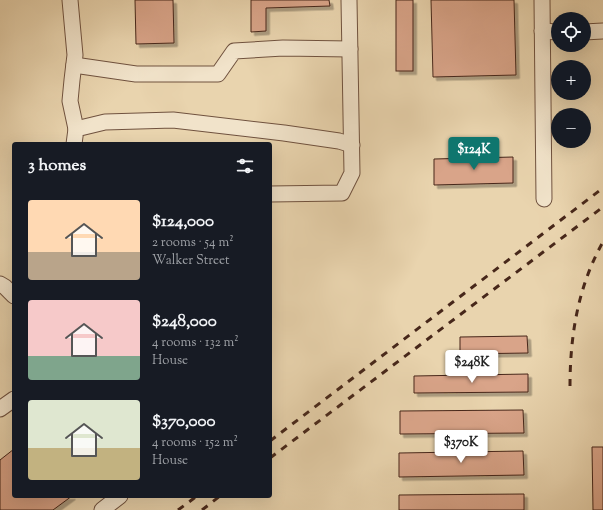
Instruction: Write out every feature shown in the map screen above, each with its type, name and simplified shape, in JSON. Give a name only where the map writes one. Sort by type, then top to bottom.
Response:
[{"type":"street","points":[[70,0],[75,55],[70,102],[76,129],[74,142]]},
{"type":"street","points":[[272,194],[342,193],[352,173],[349,0]]},
{"type":"street","points":[[542,0],[544,199]]},
{"type":"street","points":[[542,31],[551,32]]},
{"type":"street","points":[[591,32],[603,31]]},
{"type":"street","points":[[74,65],[136,74],[218,74],[234,51],[283,48],[350,49]]},
{"type":"street","points":[[76,129],[105,122],[173,120],[300,135],[339,141],[352,145]]},
{"type":"street","points":[[0,284],[12,294]]},
{"type":"street","points":[[0,409],[12,400]]},
{"type":"street","points":[[102,510],[117,498]]},
{"type":"building","points":[[135,0],[173,0],[174,43],[136,44]]},
{"type":"building","points":[[251,0],[329,0],[330,6],[266,8],[266,31],[251,32]]},
{"type":"building","points":[[396,0],[413,0],[413,71],[396,71]]},
{"type":"building","points":[[431,0],[514,0],[516,75],[433,77]]},
{"type":"building","points":[[513,157],[513,183],[434,185],[434,159]]},
{"type":"building","points":[[527,336],[528,353],[460,354],[460,337]]},
{"type":"building","points":[[528,374],[528,392],[414,393],[414,376]]},
{"type":"building","points":[[523,410],[524,433],[400,434],[400,411]]},
{"type":"building","points":[[592,447],[603,447],[603,510],[593,510]]},
{"type":"building","points":[[12,451],[12,498],[69,498],[53,510],[0,510],[0,460]]},
{"type":"building","points":[[523,451],[524,475],[399,477],[399,453]]},
{"type":"building","points":[[524,494],[524,510],[399,510],[399,495]]},
{"type":"railway","points":[[272,439],[603,188]]},
{"type":"railway","points":[[272,456],[603,207]]},
{"type":"railway","points":[[570,386],[570,367],[577,312],[587,276],[603,242]]},
{"type":"railway","points":[[178,510],[194,498]]},
{"type":"railway","points":[[202,510],[217,498]]}]
